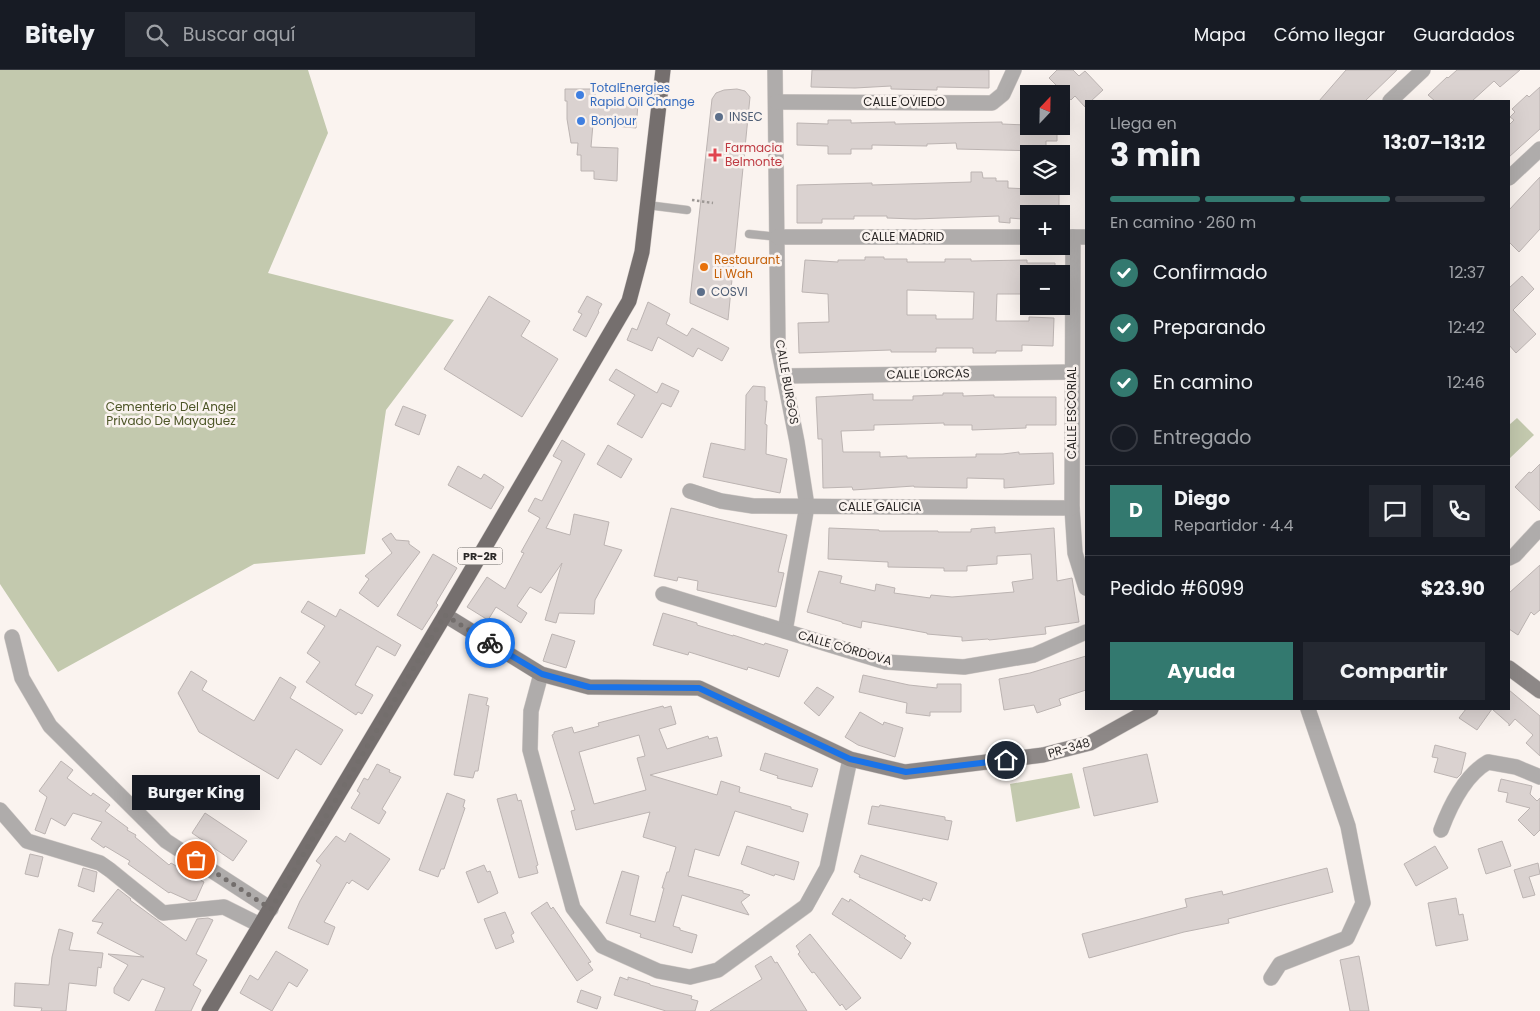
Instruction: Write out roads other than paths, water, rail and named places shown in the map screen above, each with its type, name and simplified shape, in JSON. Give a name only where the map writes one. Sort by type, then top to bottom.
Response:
[{"type":"main road","name":"PR-2R","points":[[209,1011],[445,615],[629,301],[642,252],[662,70]]},
{"type":"street","name":"CALLE BURGOS","points":[[775,70],[778,346],[807,506],[785,631]]},
{"type":"street","name":"CALLE OVIEDO","points":[[776,102],[992,102],[1003,94],[1014,70]]},
{"type":"street","points":[[1391,100],[1423,70]]},
{"type":"street","points":[[1510,177],[1540,149]]},
{"type":"street","name":"CALLE MADRID","points":[[778,238],[1020,237]]},
{"type":"street","name":"CALLE ESCORIAL","points":[[1074,237],[1072,508],[1075,553],[1085,585]]},
{"type":"street","name":"CALLE LORCAS","points":[[784,376],[1072,372]]},
{"type":"street","name":"CALLE GALICIA","points":[[690,491],[752,506],[1072,508]]},
{"type":"street","points":[[1510,558],[1515,555],[1540,528]]},
{"type":"street","name":"CALLE CÓRDOVA","points":[[663,594],[886,662],[964,666],[1034,655],[1085,632]]},
{"type":"street","name":"PR-348","points":[[445,615],[542,674],[589,687],[699,688],[850,759],[906,772],[1044,756],[1090,744],[1147,710]]},
{"type":"street","points":[[12,637],[22,678],[50,726],[166,840],[271,909]]},
{"type":"street","points":[[1510,669],[1540,691]]},
{"type":"street","points":[[542,674],[531,711],[530,750],[573,908],[602,946],[658,971],[690,977],[718,970],[806,906],[827,868],[850,759]]},
{"type":"street","points":[[1271,978],[1280,964],[1347,938],[1363,902],[1348,826],[1308,710]]},
{"type":"street","points":[[1442,830],[1446,817],[1462,790],[1480,766],[1488,762],[1516,767],[1540,777]]},
{"type":"street","points":[[0,810],[27,841],[100,863],[163,913],[224,907],[260,925]]},
{"type":"lane","points":[[647,204],[687,210]]},
{"type":"lane","points":[[749,234],[778,238]]},
{"type":"place","name":"TotalEnergies Rapid Oil Change","points":[[580,95]]},
{"type":"place","name":"INSEC","points":[[719,117]]},
{"type":"place","name":"Bonjour","points":[[581,121]]},
{"type":"place","name":"Farmacia Belmonte","points":[[715,155]]},
{"type":"place","name":"Restaurant Li Wah","points":[[704,267]]},
{"type":"place","name":"COSVI","points":[[701,292]]},
{"type":"place","name":"Burger King","points":[[196,860]]},
{"type":"park label","name":"Cementerio Del Angel Privado De Mayaguez","points":[[171,414]]}]
